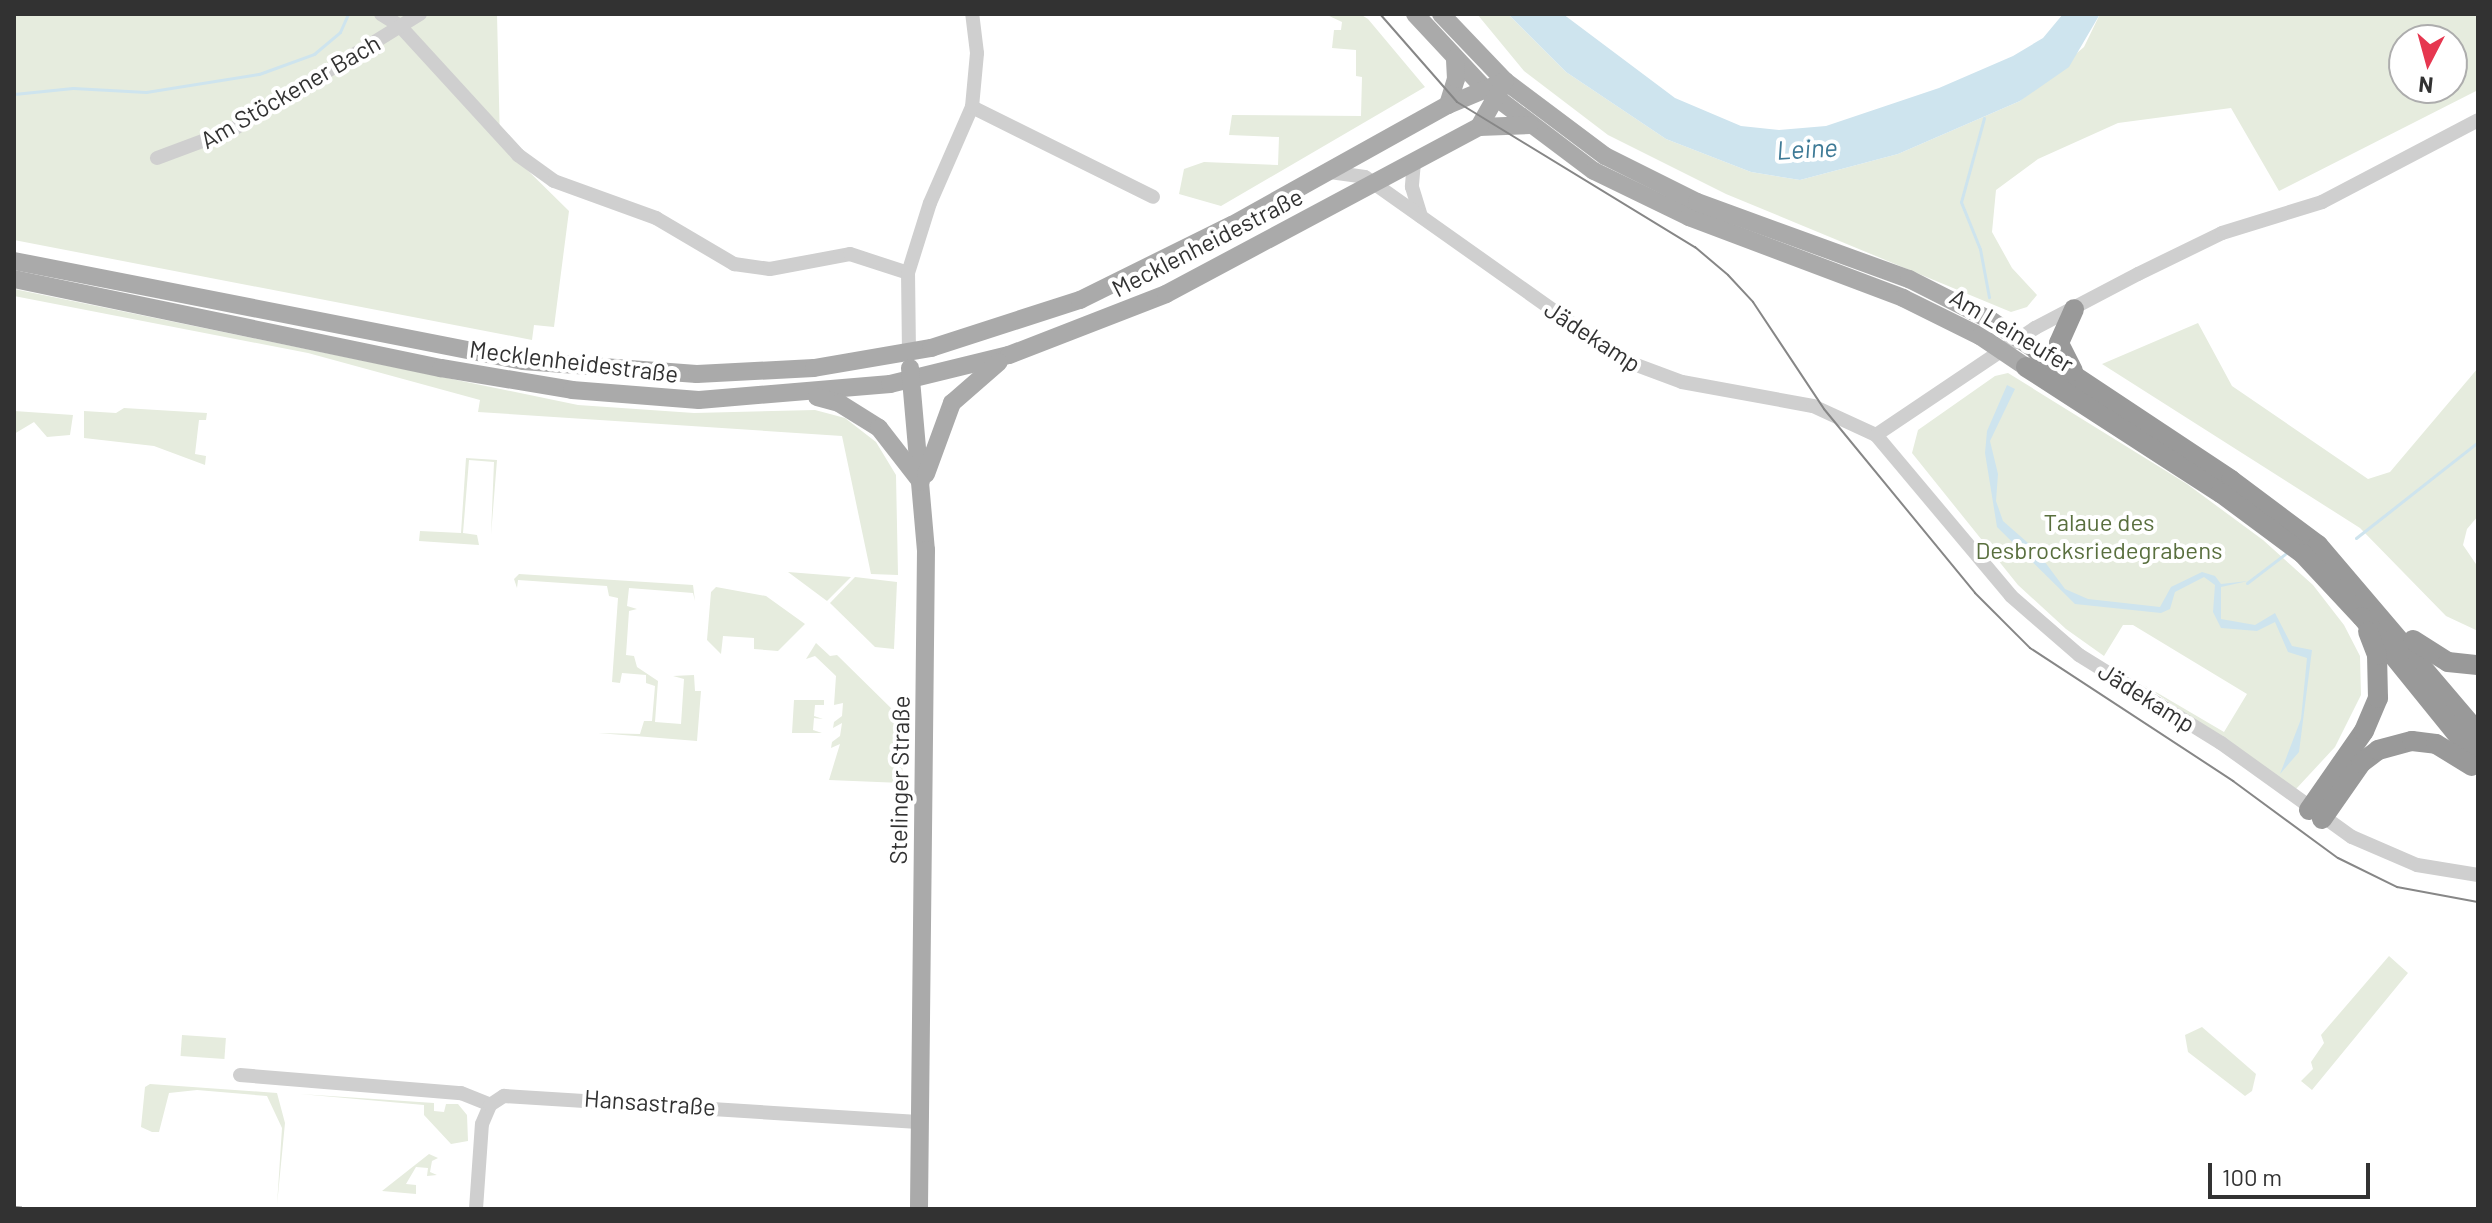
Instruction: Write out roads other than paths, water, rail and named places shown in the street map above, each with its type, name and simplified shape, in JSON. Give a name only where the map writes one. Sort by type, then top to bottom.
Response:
[{"type":"highway","points":[[2074,309],[2059,343],[2077,378]]},
{"type":"highway","name":"Am Leineufer","points":[[2031,359],[2077,378],[2290,521],[2346,573],[2478,733]]},
{"type":"highway","name":"Am Leineufer","points":[[2031,359],[2280,534],[2362,617],[2478,760]]},
{"type":"highway","points":[[2315,815],[2378,698],[2377,655],[2362,617]]},
{"type":"highway","points":[[2389,623],[2441,659],[2476,665]]},
{"type":"highway","points":[[2315,815],[2361,763],[2396,744],[2436,744],[2457,753],[2478,772]]},
{"type":"main road","name":"Am Leineufer","points":[[1415,14],[1491,95],[1594,171],[1642,197],[1903,298],[2003,351],[2031,359]]},
{"type":"main road","name":"Am Leineufer","points":[[1441,14],[1505,81],[1570,133],[1652,181],[1909,279],[2019,339],[2031,359]]},
{"type":"main road","points":[[1448,105],[1456,79],[1455,58]]},
{"type":"main road","points":[[1491,95],[1505,81]]},
{"type":"main road","name":"Mecklenheidestraße","points":[[14,261],[523,361],[697,374],[814,368],[909,353],[996,331],[1080,300],[1330,172],[1448,105],[1491,95]]},
{"type":"main road","name":"Mecklenheidestraße","points":[[14,279],[517,382],[699,400],[806,394],[911,380],[1009,355],[1166,294],[1479,127],[1491,95]]},
{"type":"main road","points":[[1479,127],[1530,125]]},
{"type":"main road","name":"Stelinger Straße","points":[[909,353],[923,484],[919,1209]]},
{"type":"main road","points":[[923,484],[936,435],[952,403],[970,382],[1009,355]]},
{"type":"main road","points":[[806,394],[839,403],[879,428],[923,484]]},
{"type":"street","points":[[381,14],[400,26],[509,146],[554,181],[656,218],[734,264],[770,269],[850,254],[908,273]]},
{"type":"street","name":"Am Stöckener Bach","points":[[157,158],[232,130],[420,14]]},
{"type":"street","points":[[909,353],[908,273],[930,203],[972,107],[977,53],[972,14]]},
{"type":"street","points":[[972,107],[1153,197]]},
{"type":"street","points":[[1876,435],[2019,339],[2074,309],[2222,233],[2322,202],[2478,120]]},
{"type":"street","points":[[1414,162],[1412,187],[1422,217]]},
{"type":"street","name":"Jädekamp","points":[[1330,172],[1356,174],[1374,184],[1623,360],[1682,382],[1813,406],[1876,435],[2045,631],[2221,743],[2315,815],[2402,860],[2478,875]]},
{"type":"street","points":[[240,1075],[461,1093],[490,1105],[482,1124],[476,1209]]},
{"type":"street","name":"Hansastraße","points":[[490,1105],[522,1093],[918,1122]]},
{"type":"water","name":"Leine","points":[[1508,14],[1563,14],[1675,98],[1741,126],[1779,130],[1826,126],[1939,88],[2013,56],[2043,38],[2063,14],[2100,14],[2069,67],[2020,101],[1898,154],[1800,180],[1751,172],[1666,139],[1566,72]]},
{"type":"water","points":[[2007,385],[2015,389],[1990,441],[1998,474],[1996,501],[2003,521],[2036,550],[2065,589],[2088,599],[2160,607],[2171,587],[2202,572],[2215,576],[2221,584],[2248,581],[2221,587],[2221,619],[2255,625],[2275,613],[2292,646],[2312,650],[2299,752],[2280,774],[2301,719],[2307,658],[2288,652],[2275,622],[2257,631],[2221,628],[2213,612],[2215,585],[2204,577],[2175,592],[2170,609],[2161,613],[2075,604],[1997,527],[1985,453],[1987,431]]},
{"type":"waterway","points":[[14,94],[73,88],[146,92],[259,74],[314,54],[340,32],[348,14]]},
{"type":"waterway","points":[[1984,118],[1961,202],[1980,249],[1989,297]]},
{"type":"waterway","points":[[2356,538],[2478,442]]},
{"type":"waterway","points":[[2247,583],[2285,554]]},
{"type":"tram line","points":[[1380,14],[1457,102],[1695,247],[1728,275],[1753,302],[1824,409],[1975,593],[2030,648],[2233,781],[2338,858],[2397,887],[2478,902]]},
{"type":"railway","points":[[14,1207],[46,1209]]},
{"type":"park label","name":"Talaue des Desbrocksriedegrabens","points":[[2099,536]]}]
